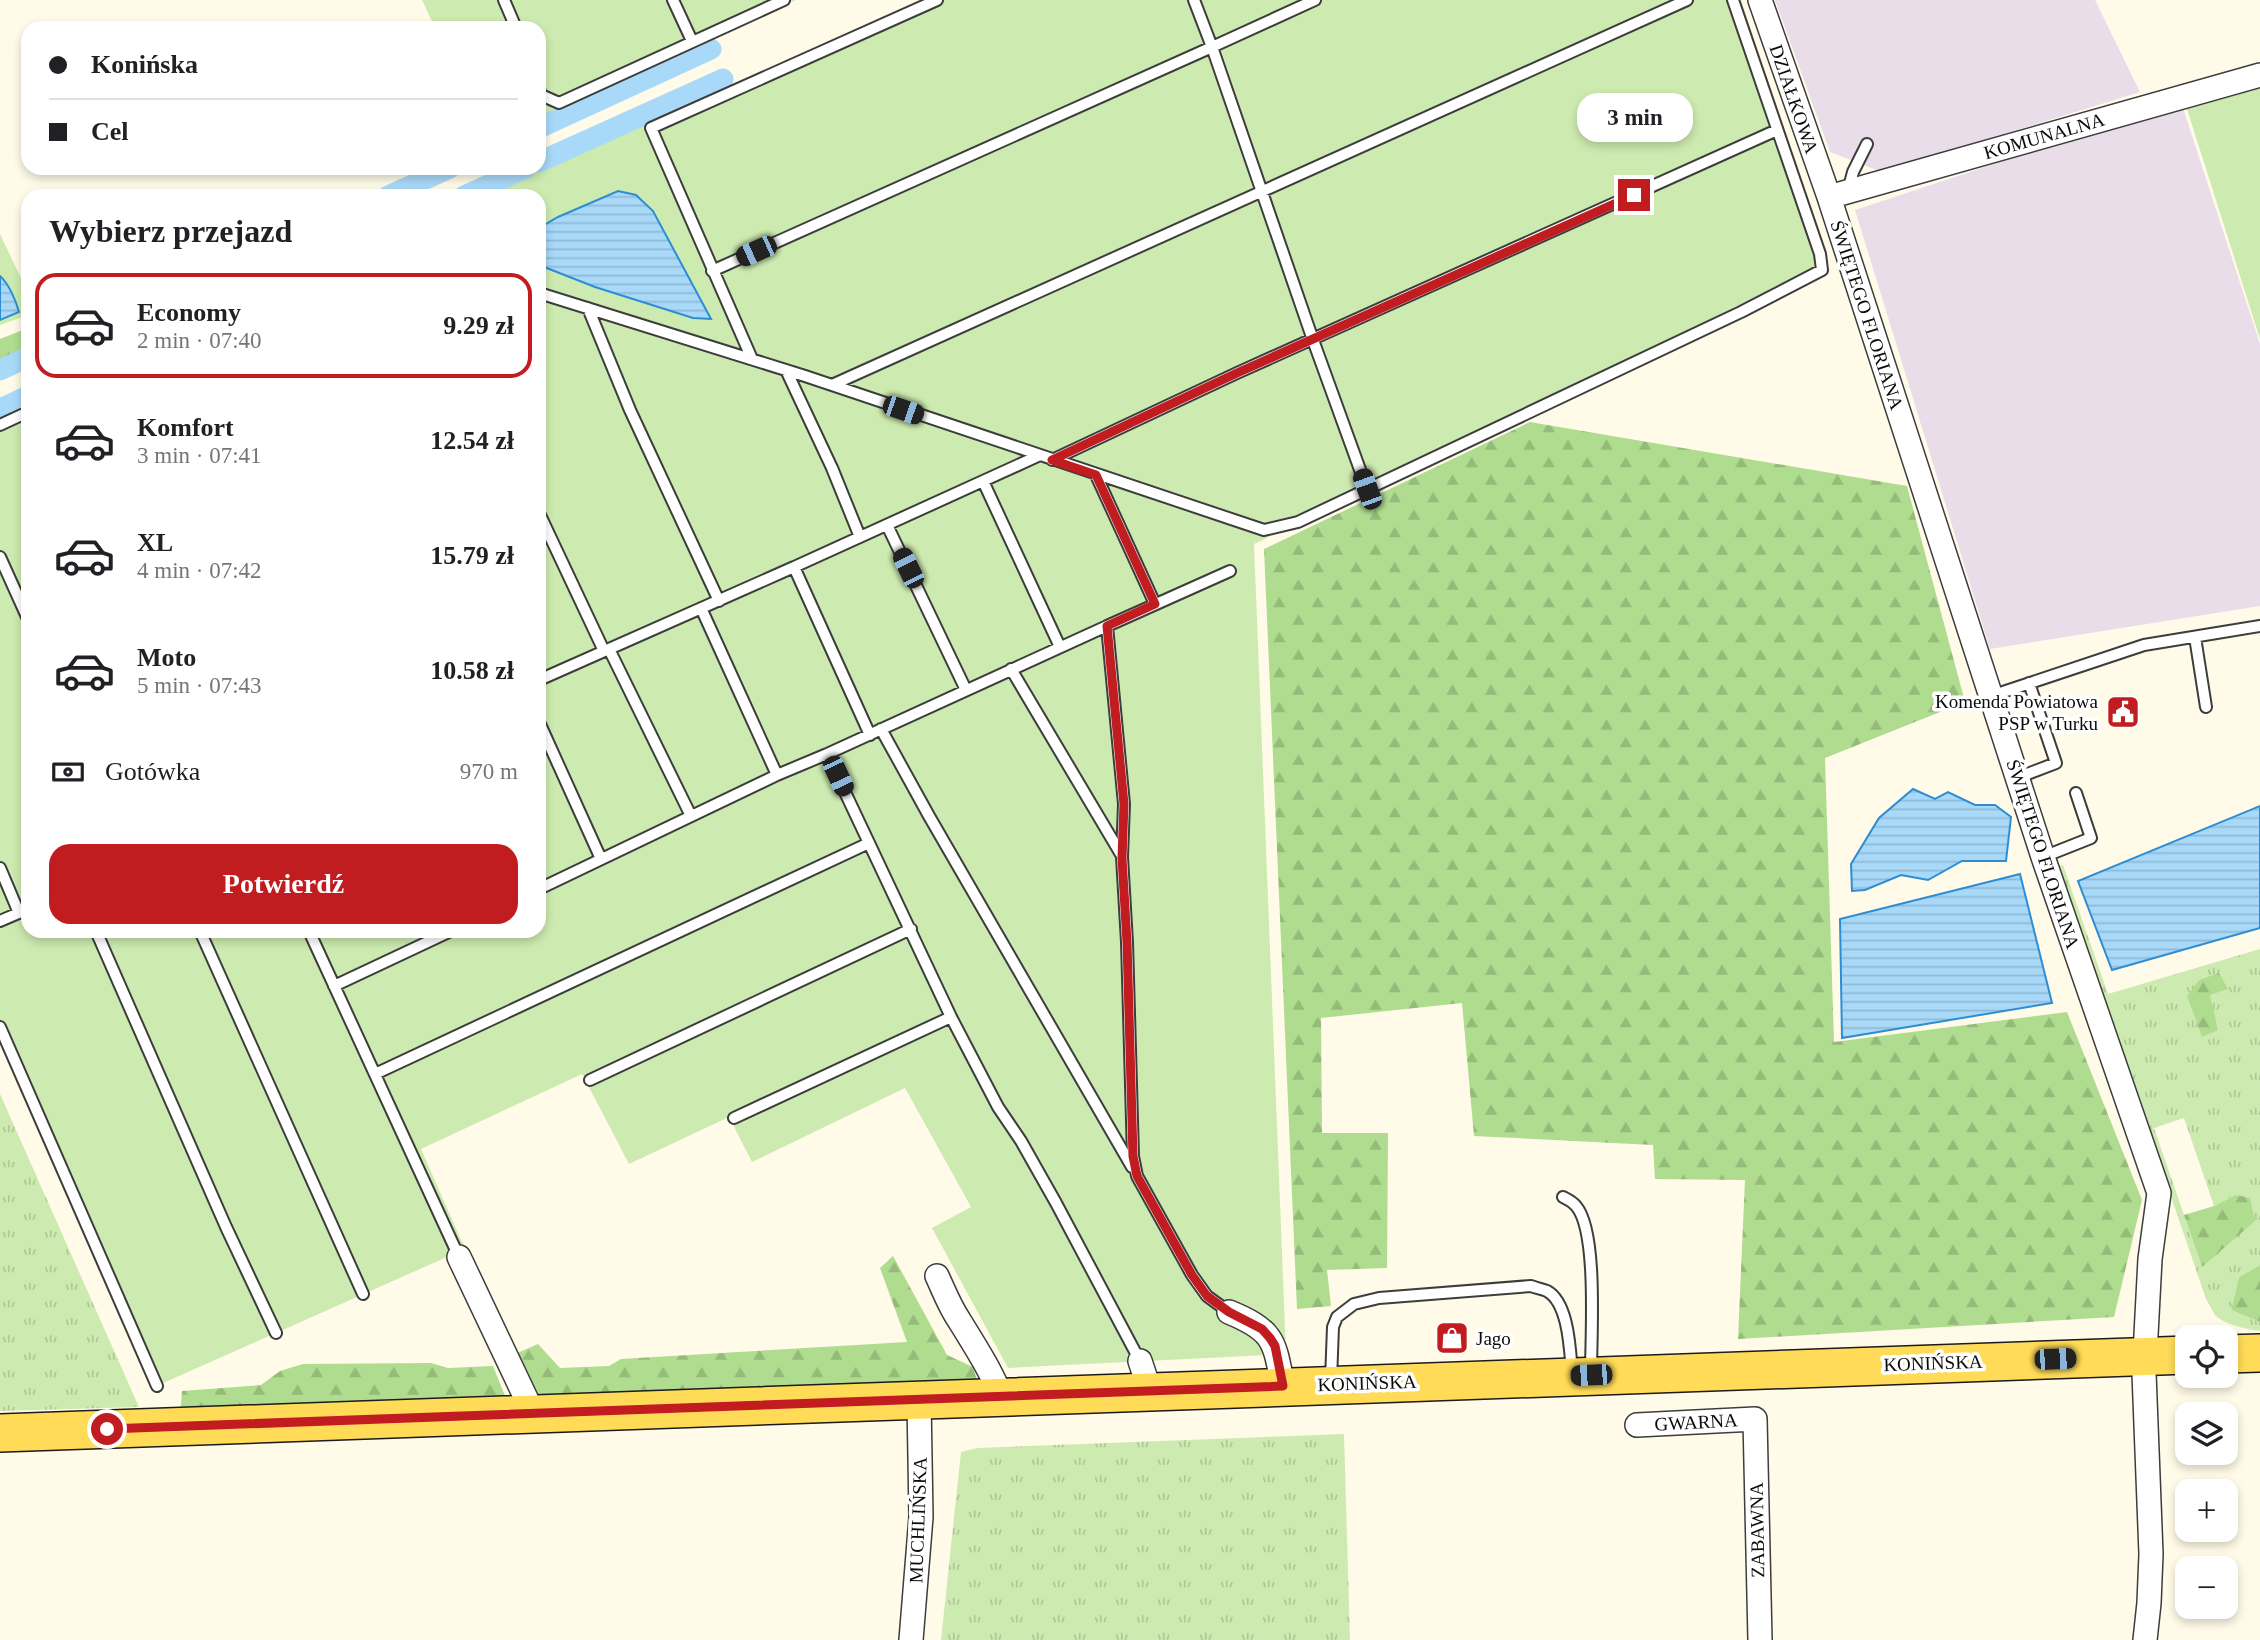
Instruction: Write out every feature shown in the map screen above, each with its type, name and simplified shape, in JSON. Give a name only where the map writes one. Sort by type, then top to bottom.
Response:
[{"type":"main road","points":[[2238,1354],[2260,1353]]},
{"type":"main road","name":"KONIŃSKA","points":[[0,1433],[1002,1396],[1145,1376],[1283,1386],[2175,1355]]},
{"type":"street","name":"DZIAŁKOWA","points":[[1760,0],[1838,194]]},
{"type":"street","name":"KOMUNALNA","points":[[1838,194],[2260,75]]},
{"type":"street","name":"ŚWIĘTEGO FLORIANA","points":[[1838,194],[2017,778],[2159,1193],[2150,1259],[2144,1373],[2151,1554],[2145,1640]]},
{"type":"street","points":[[459,1258],[533,1413]]},
{"type":"street","points":[[937,1276],[958,1320],[973,1339],[1002,1396]]},
{"type":"street","points":[[1229,1312],[1262,1329],[1270,1338],[1275,1346],[1283,1386]]},
{"type":"street","name":"MUCHLIŃSKA","points":[[911,1640],[921,1517],[919,1399]]},
{"type":"street","name":"GWARNA","points":[[1637,1425],[1755,1419]]},
{"type":"street","name":"ZABAWNA","points":[[1755,1419],[1760,1640]]},
{"type":"lane","points":[[504,0],[513,21]]},
{"type":"lane","points":[[673,0],[692,41]]},
{"type":"lane","points":[[546,97],[559,103],[784,0]]},
{"type":"lane","points":[[752,359],[651,128],[937,0]]},
{"type":"lane","points":[[1194,0],[1367,489]]},
{"type":"lane","points":[[712,271],[1315,0]]},
{"type":"lane","points":[[832,385],[1688,0]]},
{"type":"lane","points":[[546,295],[832,385],[1264,530],[1298,522],[1741,312],[1822,270],[1820,254],[1732,0]]},
{"type":"lane","points":[[1052,460],[1777,130]]},
{"type":"lane","points":[[1838,194],[1867,144]]},
{"type":"lane","points":[[588,308],[630,410],[719,600]]},
{"type":"lane","points":[[786,370],[832,468],[860,537]]},
{"type":"lane","points":[[0,425],[21,415]]},
{"type":"lane","points":[[546,677],[1038,456]]},
{"type":"lane","points":[[1096,475],[1155,604]]},
{"type":"lane","points":[[983,481],[1060,647]]},
{"type":"lane","points":[[887,524],[966,690]]},
{"type":"lane","points":[[546,527],[691,816]]},
{"type":"lane","points":[[0,556],[21,603]]},
{"type":"lane","points":[[794,567],[870,735]]},
{"type":"lane","points":[[546,886],[777,775],[1230,570]]},
{"type":"lane","points":[[701,608],[777,775]]},
{"type":"lane","points":[[1107,626],[1124,804],[1122,858],[1133,1156],[1137,1176]]},
{"type":"lane","points":[[1991,696],[2144,645],[2260,626]]},
{"type":"lane","points":[[2196,637],[2206,708]]},
{"type":"lane","points":[[1011,669],[1122,858]]},
{"type":"lane","points":[[2017,778],[2056,764],[2029,683]]},
{"type":"lane","points":[[881,729],[1192,1275],[1207,1296],[1229,1312]]},
{"type":"lane","points":[[546,737],[601,859]]},
{"type":"lane","points":[[827,754],[951,1017],[998,1107],[1021,1141],[1056,1203],[1145,1376]]},
{"type":"lane","points":[[2043,857],[2091,838],[2076,793]]},
{"type":"lane","points":[[375,1074],[869,842]]},
{"type":"lane","points":[[0,868],[21,906]]},
{"type":"lane","points":[[0,921],[21,912]]},
{"type":"lane","points":[[590,1080],[911,929]]},
{"type":"lane","points":[[99,938],[226,1227],[276,1333]]},
{"type":"lane","points":[[203,938],[363,1294]]},
{"type":"lane","points":[[313,938],[459,1258]]},
{"type":"lane","points":[[426,938],[428,942]]},
{"type":"lane","points":[[334,986],[436,938]]},
{"type":"lane","points":[[734,1118],[951,1017]]},
{"type":"lane","points":[[0,1027],[157,1386]]},
{"type":"lane","points":[[1563,1196],[1577,1206],[1586,1229],[1591,1261],[1581,1376]]},
{"type":"lane","points":[[1331,1385],[1333,1327],[1337,1317],[1354,1304],[1379,1298],[1531,1286],[1547,1291],[1555,1297],[1563,1313],[1581,1376]]},
{"type":"shaded area","points":[[1775,0],[2095,0],[2140,92],[1882,172],[1830,152]]},
{"type":"shaded area","points":[[2181,102],[2260,344],[2260,606],[1990,649],[1855,210]]},
{"type":"green space","points":[[422,0],[796,0],[546,114],[546,21],[432,21]]},
{"type":"green space","points":[[923,0],[1741,0],[1828,261],[1254,544],[1286,1354],[1008,1368],[932,1228],[971,1207],[905,1088],[752,1162],[729,1117],[629,1164],[582,1074],[421,1149],[465,1249],[152,1388],[0,1027],[0,423],[21,412],[21,938],[546,938],[546,189],[500,189],[531,175],[546,175],[546,168]]},
{"type":"green space","points":[[2260,88],[2260,339],[2187,109]]},
{"type":"green space","points":[[0,234],[21,278],[21,318],[0,325]]},
{"type":"green space","points":[[21,331],[21,368],[0,377],[0,339]]},
{"type":"green space","points":[[1530,422],[1907,486],[1965,702],[1825,758],[1834,1042],[2067,1012],[2142,1200],[2114,1317],[1738,1339],[1745,1180],[1655,1179],[1653,1145],[1474,1136],[1462,1003],[1321,1018],[1322,1133],[1388,1133],[1387,1268],[1327,1270],[1331,1306],[1297,1309],[1264,549]]},
{"type":"green space","points":[[2063,865],[2108,994],[2260,949],[2260,1265],[2239,1277],[2231,1310],[2260,1322],[2260,1331],[2224,1321],[2215,1315],[2206,1299],[2058,866]],"holes":[[[2184,1118],[2214,1206],[2236,1195],[2202,1267],[2154,1128]]]},
{"type":"green space","points":[[2219,973],[2228,989],[2210,995],[2218,1030],[2202,1037],[2187,996],[2199,980]]},
{"type":"green space","points":[[0,1094],[139,1407],[0,1411]]},
{"type":"green space","points":[[2236,1195],[2250,1198],[2255,1221],[2202,1267],[2184,1215],[2214,1206]]},
{"type":"green space","points":[[893,1256],[947,1355],[973,1367],[980,1389],[554,1405],[534,1395],[513,1355],[538,1344],[560,1368],[609,1366],[621,1359],[907,1342],[880,1268]]},
{"type":"green space","points":[[2260,1265],[2260,1322],[2231,1310],[2239,1277]]},
{"type":"green space","points":[[431,1363],[448,1368],[493,1366],[509,1406],[180,1416],[182,1391],[261,1385],[280,1371],[303,1364]]},
{"type":"green space","points":[[1344,1434],[1350,1640],[941,1640],[961,1452],[977,1448]]},
{"type":"water","points":[[618,191],[636,195],[653,211],[711,319],[693,318],[595,287],[546,268],[546,224]]},
{"type":"water","points":[[0,276],[12,293],[19,312],[0,320]]},
{"type":"water","points":[[1913,789],[1935,799],[1948,792],[1975,805],[1995,805],[2011,817],[2006,861],[1962,861],[1928,880],[1901,875],[1865,890],[1852,891],[1851,864],[1879,818]]},
{"type":"water","points":[[2260,806],[2260,928],[2112,970],[2078,881]]},
{"type":"water","points":[[2020,874],[2052,1003],[1842,1038],[1840,919]]},
{"type":"waterway","points":[[546,125],[711,49]]},
{"type":"waterway","points":[[546,159],[723,79]]},
{"type":"waterway","points":[[404,189],[434,175]]},
{"type":"waterway","points":[[480,189],[510,175]]},
{"type":"waterway","points":[[0,370],[21,360]]},
{"type":"waterway","points":[[0,409],[21,399]]},
{"type":"place","name":"Komenda Powiatowa PSP w Turku","points":[[2123,712]]},
{"type":"place","name":"Jago","points":[[1452,1338]]},
{"type":"route","points":[[107,1429],[1283,1386],[1275,1346],[1270,1338],[1262,1329],[1229,1312],[1207,1296],[1192,1275],[1137,1176],[1133,1156],[1122,858],[1124,804],[1107,626],[1155,604],[1096,475],[1052,460],[1237,373],[1634,195]]}]
